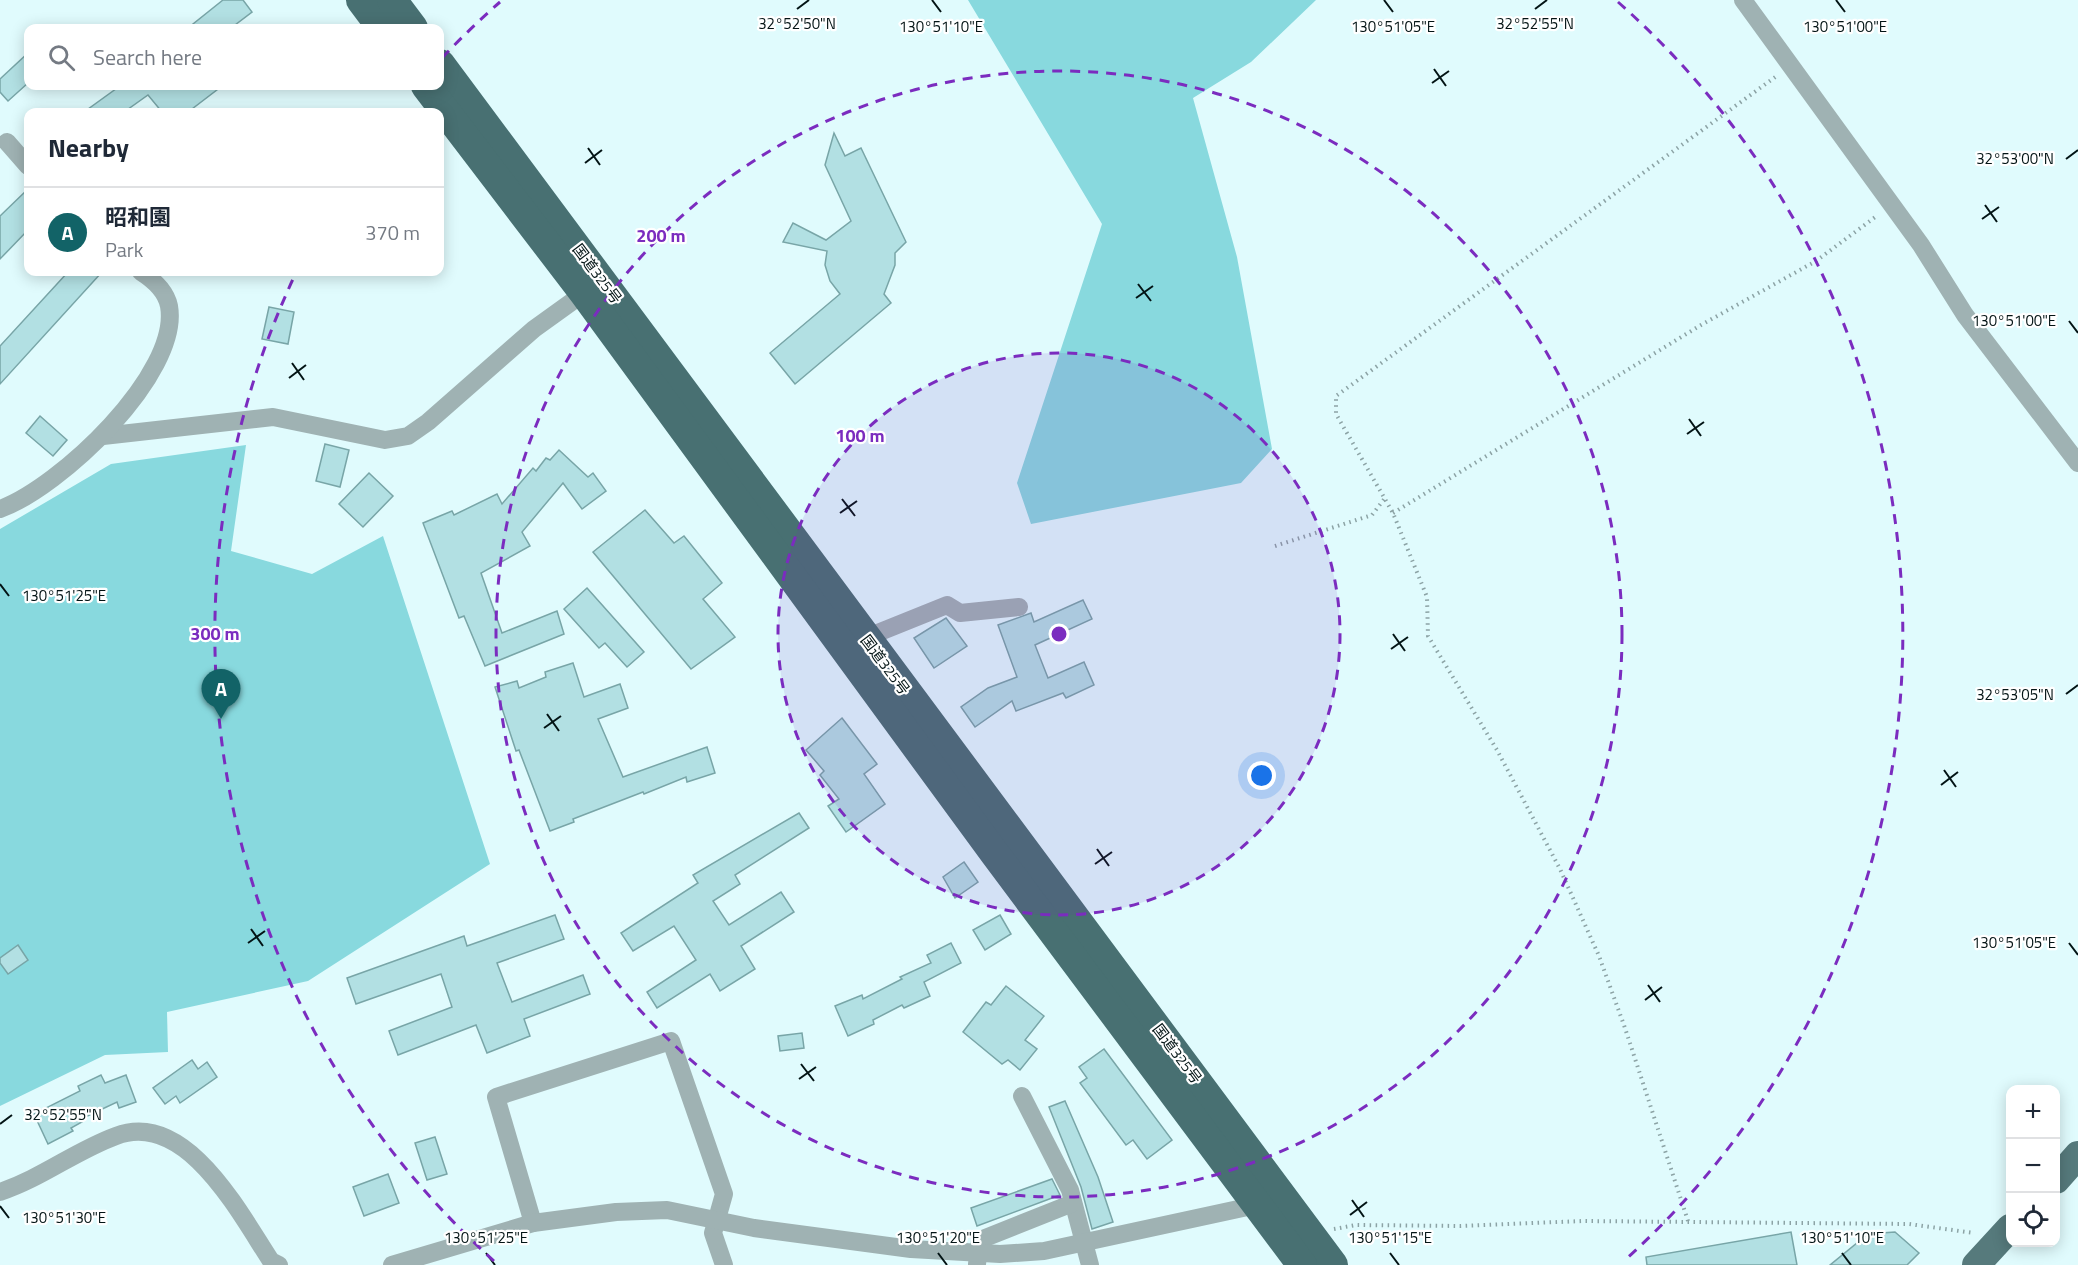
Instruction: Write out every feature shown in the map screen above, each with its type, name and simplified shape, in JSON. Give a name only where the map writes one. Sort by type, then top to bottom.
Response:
[{"type":"highway","points":[[361,0],[379,24]]},
{"type":"highway","points":[[392,0],[410,24]]},
{"type":"highway","name":"国道325号","points":[[444,70],[593,287],[988,844],[1271,1201],[1333,1265]]},
{"type":"highway","name":"国道325号","points":[[429,90],[593,287],[865,638],[1271,1201],[1302,1265]]},
{"type":"main road","points":[[2060,1175],[2078,1155]]},
{"type":"main road","points":[[1976,1265],[2006,1233]]},
{"type":"street","points":[[1743,0],[1892,205],[1978,333],[2078,463]]},
{"type":"street","points":[[7,142],[24,161]]},
{"type":"street","points":[[0,508],[55,478],[103,436],[147,380],[166,341],[169,306],[156,282],[147,276]]},
{"type":"street","points":[[103,436],[273,417],[385,440],[408,436],[428,422],[534,329],[593,287]]},
{"type":"street","points":[[865,638],[947,605],[960,613],[1019,607]]},
{"type":"street","points":[[533,1223],[496,1097],[671,1041],[724,1194],[713,1233],[724,1265]]},
{"type":"street","points":[[1022,1096],[1057,1161],[1073,1203],[1090,1265]]},
{"type":"street","points":[[0,1192],[28,1183],[117,1135],[151,1132],[183,1145],[214,1177],[272,1261],[279,1265]]},
{"type":"street","points":[[392,1265],[533,1223],[616,1212],[667,1210],[717,1221],[978,1259],[1044,1251],[1271,1201]]},
{"type":"street","points":[[978,1259],[980,1240],[1073,1203]]},
{"type":"path","points":[[1688,1221],[1599,956],[1560,869],[1497,750],[1428,636],[1427,597],[1393,513],[1336,414],[1336,396],[1791,66]]},
{"type":"path","points":[[1393,513],[1701,325],[1816,261],[1892,205]]},
{"type":"path","points":[[1275,546],[1372,515],[1384,498]]},
{"type":"path","points":[[1337,1228],[1356,1225],[1688,1221],[1909,1224],[2006,1233]]},
{"type":"shaded area","points":[[968,0],[1316,0],[1251,62],[1193,98],[1237,257],[1272,449],[1241,483],[1031,524],[1017,483],[1102,224]]},
{"type":"shaded area","points":[[246,445],[231,551],[312,574],[383,536],[490,864],[308,981],[167,1012],[168,1052],[105,1055],[0,1106],[0,529],[111,464]]},
{"type":"building","points":[[223,0],[243,0],[252,12],[236,24],[193,24]]},
{"type":"building","points":[[24,57],[24,87],[8,101],[0,92],[0,79]]},
{"type":"building","points":[[114,90],[217,90],[193,108],[159,108],[148,95],[130,108],[90,108]]},
{"type":"building","points":[[834,133],[845,156],[861,148],[906,242],[895,253],[895,265],[884,294],[891,303],[795,384],[770,353],[840,294],[830,281],[825,265],[827,251],[783,242],[793,223],[826,240],[851,221],[825,165]]},
{"type":"building","points":[[24,193],[24,234],[0,259],[0,216]]},
{"type":"building","points":[[64,276],[98,276],[0,384],[0,346]]},
{"type":"building","points":[[269,307],[294,312],[288,344],[262,339]]},
{"type":"building","points":[[40,416],[67,440],[53,456],[26,433]]},
{"type":"building","points":[[325,444],[349,450],[340,487],[316,481]]},
{"type":"building","points":[[559,450],[588,477],[593,473],[606,491],[582,509],[563,483],[522,532],[530,546],[481,573],[502,633],[557,611],[564,634],[485,666],[464,616],[459,618],[423,523],[452,511],[454,515],[497,494],[502,504],[533,468],[536,471],[546,458],[550,460]]},
{"type":"building","points":[[369,473],[393,496],[363,527],[339,504]]},
{"type":"building","points":[[645,510],[674,543],[684,536],[722,583],[703,599],[735,637],[691,669],[593,552]]},
{"type":"building","points":[[587,588],[644,652],[627,667],[605,643],[599,648],[564,609]]},
{"type":"building","points":[[1083,600],[1092,619],[1035,645],[1048,678],[1084,662],[1094,685],[1066,698],[1063,693],[1016,711],[1012,701],[975,727],[961,707],[988,688],[1017,677],[998,625],[1031,613],[1034,622]]},
{"type":"building","points":[[946,618],[967,646],[934,668],[914,638]]},
{"type":"building","points":[[573,663],[584,697],[620,684],[628,708],[598,719],[623,777],[707,747],[715,773],[687,782],[686,777],[644,794],[643,792],[573,819],[574,822],[550,831],[519,750],[516,751],[495,687],[517,681],[519,688],[546,677],[545,672]]},
{"type":"building","points":[[842,718],[877,764],[864,774],[885,804],[846,832],[828,806],[839,799],[820,775],[824,771],[806,750]]},
{"type":"building","points":[[799,813],[809,828],[735,875],[740,884],[713,901],[729,925],[781,892],[794,912],[741,946],[755,969],[720,991],[710,974],[657,1008],[647,992],[696,960],[674,926],[633,951],[621,933],[698,883],[693,875]]},
{"type":"building","points":[[964,862],[978,882],[955,898],[943,877]]},
{"type":"building","points":[[555,915],[564,939],[497,963],[512,1002],[583,975],[590,994],[524,1019],[530,1036],[487,1053],[476,1025],[398,1055],[389,1031],[452,1007],[441,974],[356,1004],[347,978],[464,936],[467,946]]},
{"type":"building","points":[[1000,915],[1011,934],[985,950],[973,930]]},
{"type":"building","points":[[951,943],[961,963],[924,982],[930,996],[904,1008],[902,1005],[873,1020],[874,1024],[848,1036],[835,1006],[862,995],[863,999],[902,979],[900,977],[931,963],[927,955]]},
{"type":"building","points":[[18,945],[28,960],[8,974],[0,963],[0,958]]},
{"type":"building","points":[[1006,986],[1044,1016],[1025,1040],[1037,1049],[1020,1070],[1008,1060],[1002,1064],[963,1032],[986,1002],[991,1005]]},
{"type":"building","points":[[802,1033],[804,1048],[780,1051],[778,1036]]},
{"type":"building","points":[[1104,1049],[1172,1140],[1147,1159],[1133,1140],[1126,1145],[1080,1083],[1087,1078],[1079,1067]]},
{"type":"building","points":[[192,1060],[198,1069],[207,1062],[217,1077],[180,1103],[176,1096],[165,1104],[153,1088]]},
{"type":"building","points":[[101,1075],[105,1083],[126,1075],[136,1102],[119,1108],[117,1102],[81,1119],[82,1122],[71,1128],[73,1131],[48,1144],[34,1114],[80,1091],[78,1086]]},
{"type":"building","points":[[1065,1101],[1098,1177],[1113,1222],[1092,1229],[1081,1187],[1049,1107]]},
{"type":"building","points":[[435,1137],[447,1174],[427,1180],[415,1143]]},
{"type":"building","points":[[388,1174],[399,1203],[364,1216],[353,1187]]},
{"type":"building","points":[[1052,1179],[1060,1195],[977,1226],[971,1208]]},
{"type":"building","points":[[1791,1232],[1797,1265],[1647,1265],[1646,1257]]},
{"type":"building","points":[[1895,1232],[1919,1253],[1907,1265],[1830,1265],[1868,1234]]},
{"type":"place","name":"昭和園","points":[[221,719]]}]
